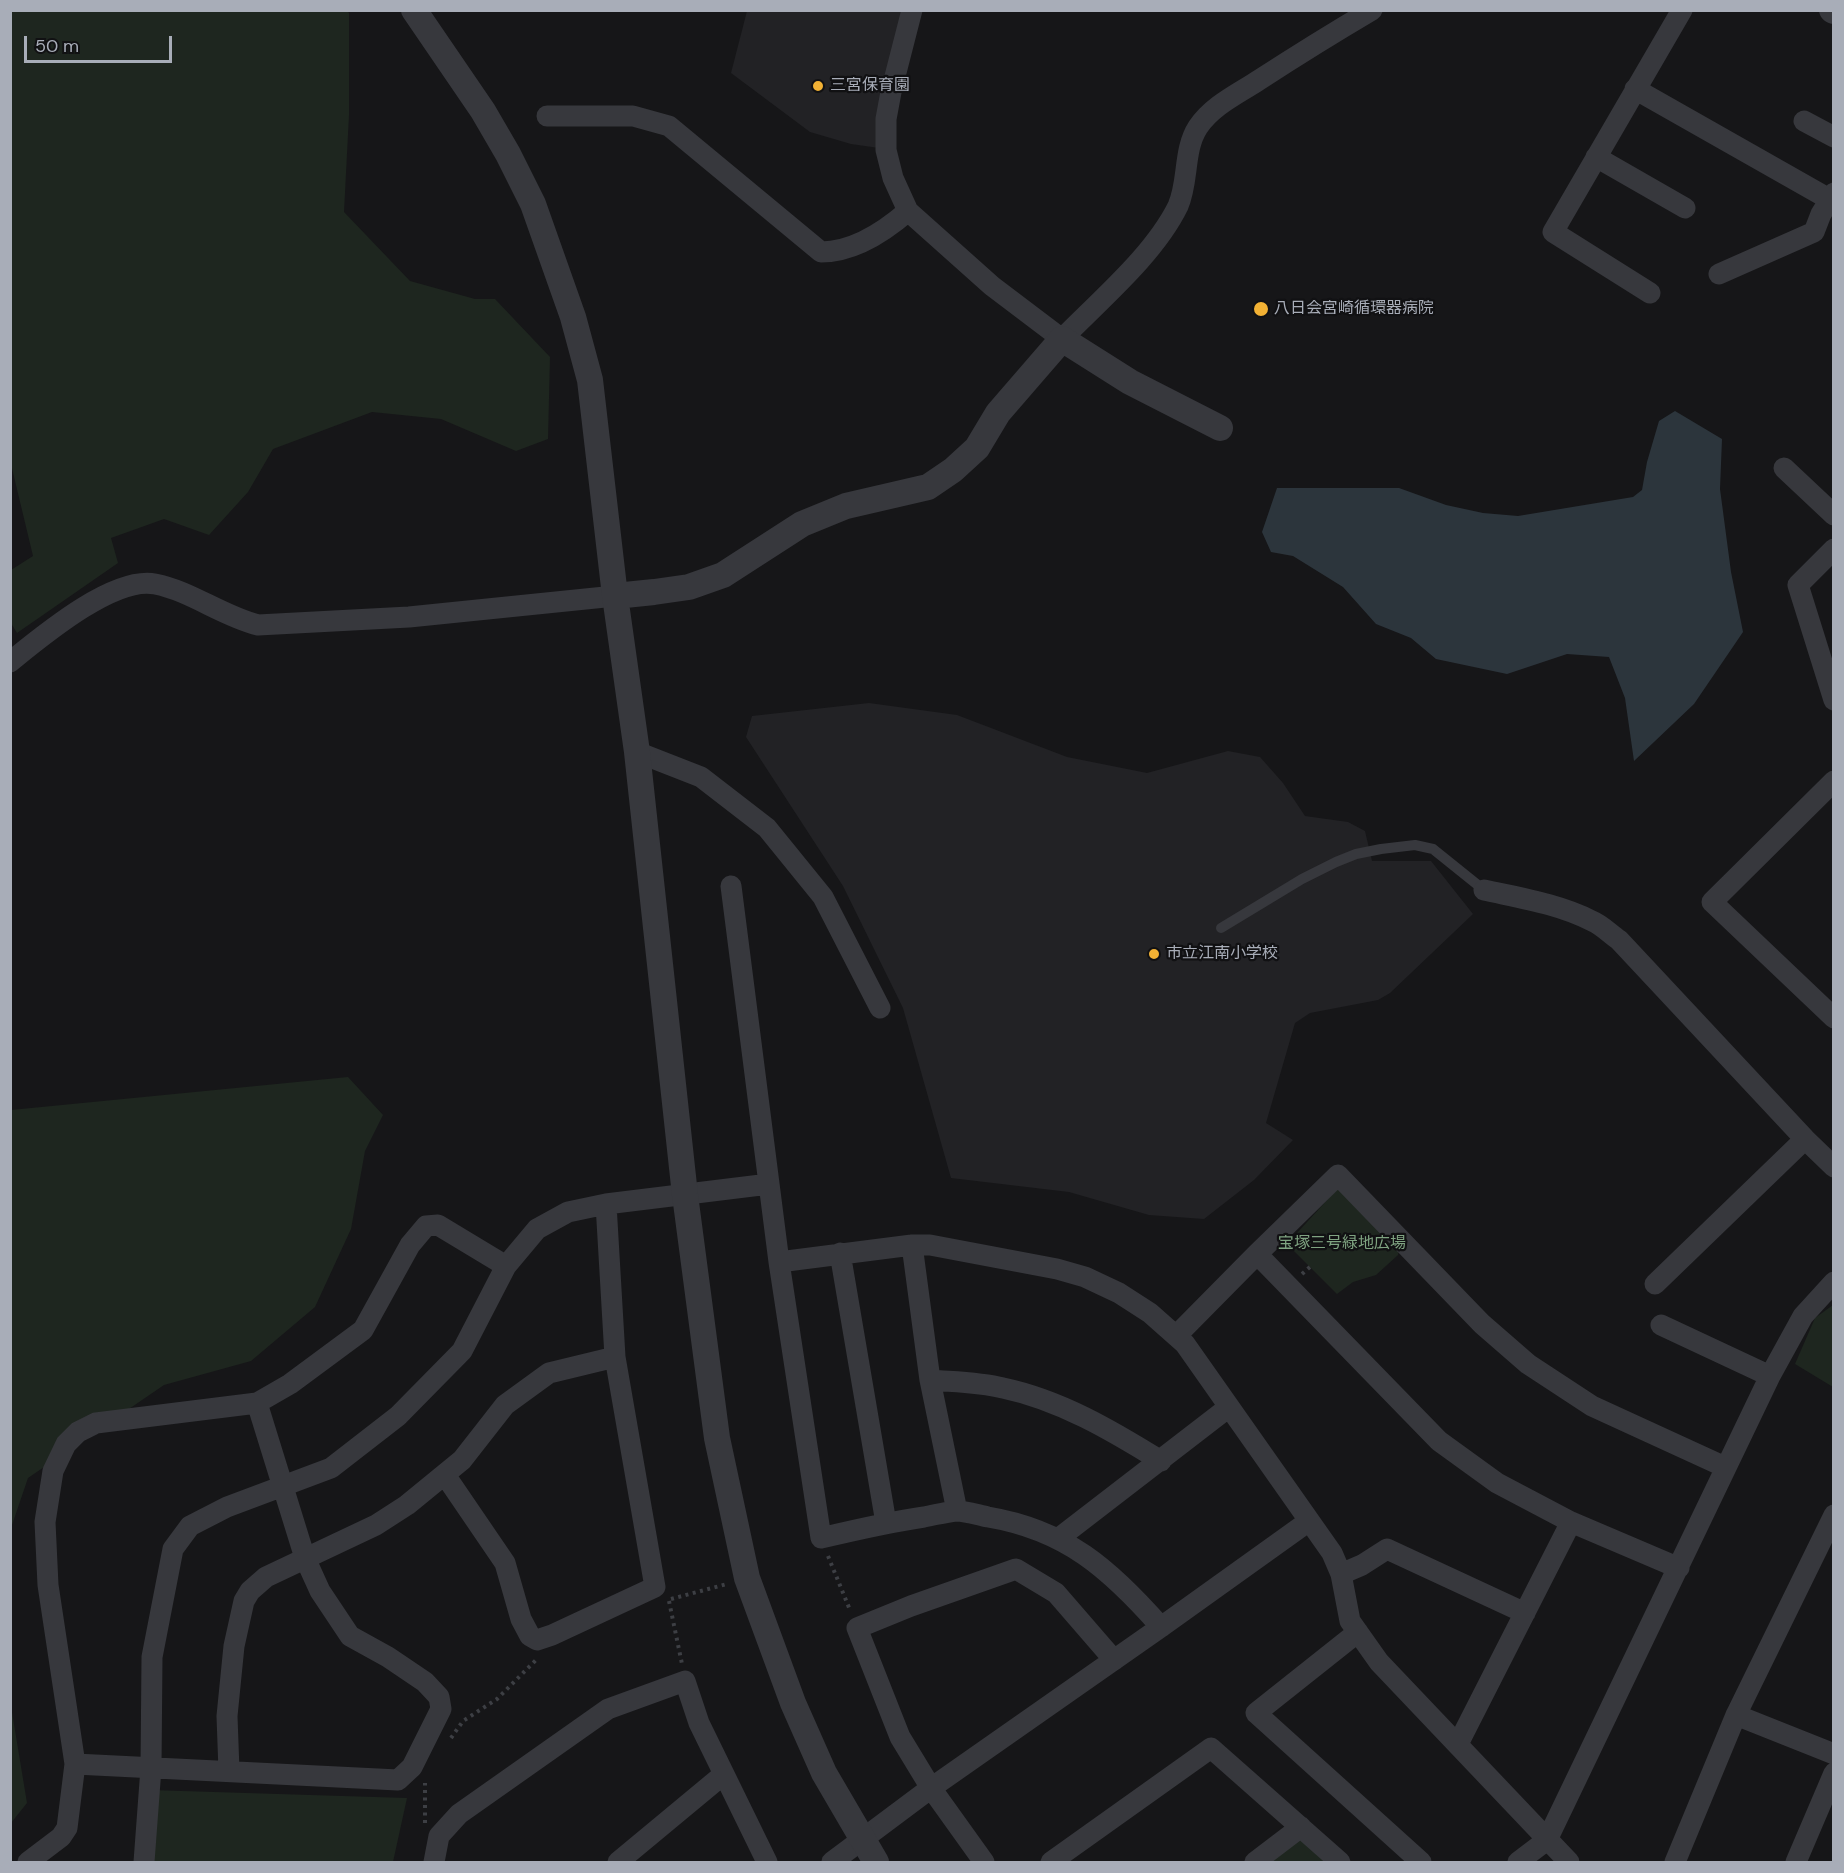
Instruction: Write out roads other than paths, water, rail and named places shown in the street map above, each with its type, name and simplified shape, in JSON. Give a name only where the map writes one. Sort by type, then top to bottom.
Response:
[{"type":"street","points":[[414,10],[483,111],[508,153],[533,204],[573,317],[590,380],[615,596],[637,752],[685,1195],[717,1438],[747,1578],[793,1703],[824,1773],[876,1863]]},
{"type":"street","points":[[912,10],[886,119],[886,150],[893,178],[909,212],[992,286],[1062,339],[1130,382],[1220,428]]},
{"type":"street","points":[[10,662],[78,610],[112,593],[132,586],[152,583],[184,594],[240,620],[258,625],[410,617],[654,592],[689,586],[723,575],[801,524],[846,506],[928,487],[953,470],[977,448],[998,413],[1062,339],[1165,230],[1179,203],[1189,150],[1197,127],[1218,105],[1372,10]]},
{"type":"street","points":[[1650,293],[1553,232],[1682,10]]},
{"type":"street","points":[[1635,89],[1831,196],[1814,232],[1719,274]]},
{"type":"street","points":[[547,116],[633,117],[669,126],[821,252],[837,250],[885,231],[909,212]]},
{"type":"street","points":[[1804,121],[1833,137]]},
{"type":"street","points":[[1596,157],[1685,208]]},
{"type":"street","points":[[1784,468],[1833,515]]},
{"type":"street","points":[[1833,549],[1798,585],[1833,700]]},
{"type":"street","points":[[637,752],[701,777],[767,828],[823,897],[880,1008]]},
{"type":"street","points":[[1833,781],[1712,902],[1833,1018]]},
{"type":"street","points":[[730,886],[779,1262],[821,1538],[886,1523],[957,1511],[1009,1520],[1059,1538],[1099,1565],[1142,1606],[1161,1628]]},
{"type":"street","points":[[1484,890],[1530,900],[1594,921],[1619,940],[1833,1167]]},
{"type":"street","points":[[1655,1284],[1805,1139]]},
{"type":"street","points":[[1176,1336],[1338,1175],[1482,1324],[1528,1364],[1592,1406],[1725,1467]]},
{"type":"street","points":[[144,1863],[151,1768],[152,1657],[173,1549],[190,1526],[227,1506],[331,1468],[398,1416],[462,1351],[506,1266],[537,1229],[568,1212],[606,1204],[770,1184]]},
{"type":"street","points":[[445,1475],[505,1563],[521,1619],[530,1636],[537,1640],[655,1587],[615,1357],[606,1204]]},
{"type":"street","points":[[28,1863],[61,1837],[67,1828],[75,1764],[48,1585],[45,1522],[53,1471],[66,1444],[78,1432],[96,1423],[257,1403],[290,1384],[363,1330],[410,1245],[426,1226],[438,1226],[506,1266]]},
{"type":"street","points":[[912,1245],[930,1380],[957,1511]]},
{"type":"street","points":[[779,1262],[840,1253],[930,1245],[1057,1269],[1085,1277],[1119,1293],[1150,1313],[1185,1344],[1332,1553],[1341,1574],[1350,1622],[1379,1662],[1569,1863]]},
{"type":"street","points":[[840,1253],[886,1523]]},
{"type":"street","points":[[1257,1254],[1438,1441],[1497,1483],[1571,1522],[1679,1568]]},
{"type":"street","points":[[1518,1863],[1547,1840],[1770,1376],[1803,1316],[1833,1284]]},
{"type":"street","points":[[1661,1325],[1770,1376]]},
{"type":"street","points":[[229,1772],[227,1716],[234,1646],[244,1601],[250,1591],[266,1577],[376,1525],[407,1505],[462,1460],[505,1405],[549,1373],[615,1357]]},
{"type":"street","points":[[930,1380],[1002,1387],[1051,1401],[1121,1436],[1161,1461]]},
{"type":"street","points":[[75,1764],[398,1780],[412,1767],[441,1709],[439,1697],[425,1682],[350,1636],[320,1591],[305,1558],[257,1403]]},
{"type":"street","points":[[1059,1538],[1229,1407]]},
{"type":"street","points":[[1675,1863],[1736,1715],[1833,1515]]},
{"type":"street","points":[[832,1863],[930,1788],[1161,1628],[1309,1521]]},
{"type":"street","points":[[1458,1744],[1571,1522]]},
{"type":"street","points":[[1341,1574],[1362,1565],[1387,1549],[1525,1612]]},
{"type":"street","points":[[984,1863],[930,1788],[900,1737],[857,1629],[911,1606],[1016,1569],[1056,1593],[1114,1660]]},
{"type":"street","points":[[1358,1632],[1256,1713],[1421,1863]]},
{"type":"street","points":[[434,1863],[440,1836],[459,1814],[608,1709],[685,1682],[699,1723],[767,1863]]},
{"type":"street","points":[[1736,1715],[1833,1754]]},
{"type":"street","points":[[1051,1863],[1211,1748],[1340,1863]]},
{"type":"street","points":[[1796,1863],[1833,1773]]},
{"type":"street","points":[[618,1863],[724,1774]]},
{"type":"street","points":[[1255,1863],[1301,1827]]},
{"type":"lane","points":[[1221,928],[1302,879],[1336,862],[1356,854],[1381,849],[1415,845],[1433,849],[1484,890]]},
{"type":"place","name":"三宮保育園","points":[[818,86]]},
{"type":"place","name":"八日会宮崎循環器病院","points":[[1261,309]]},
{"type":"place","name":"市立江南小学校","points":[[1154,954]]},
{"type":"park label","name":"宝塚三号緑地広場","points":[[1342,1244]]}]
